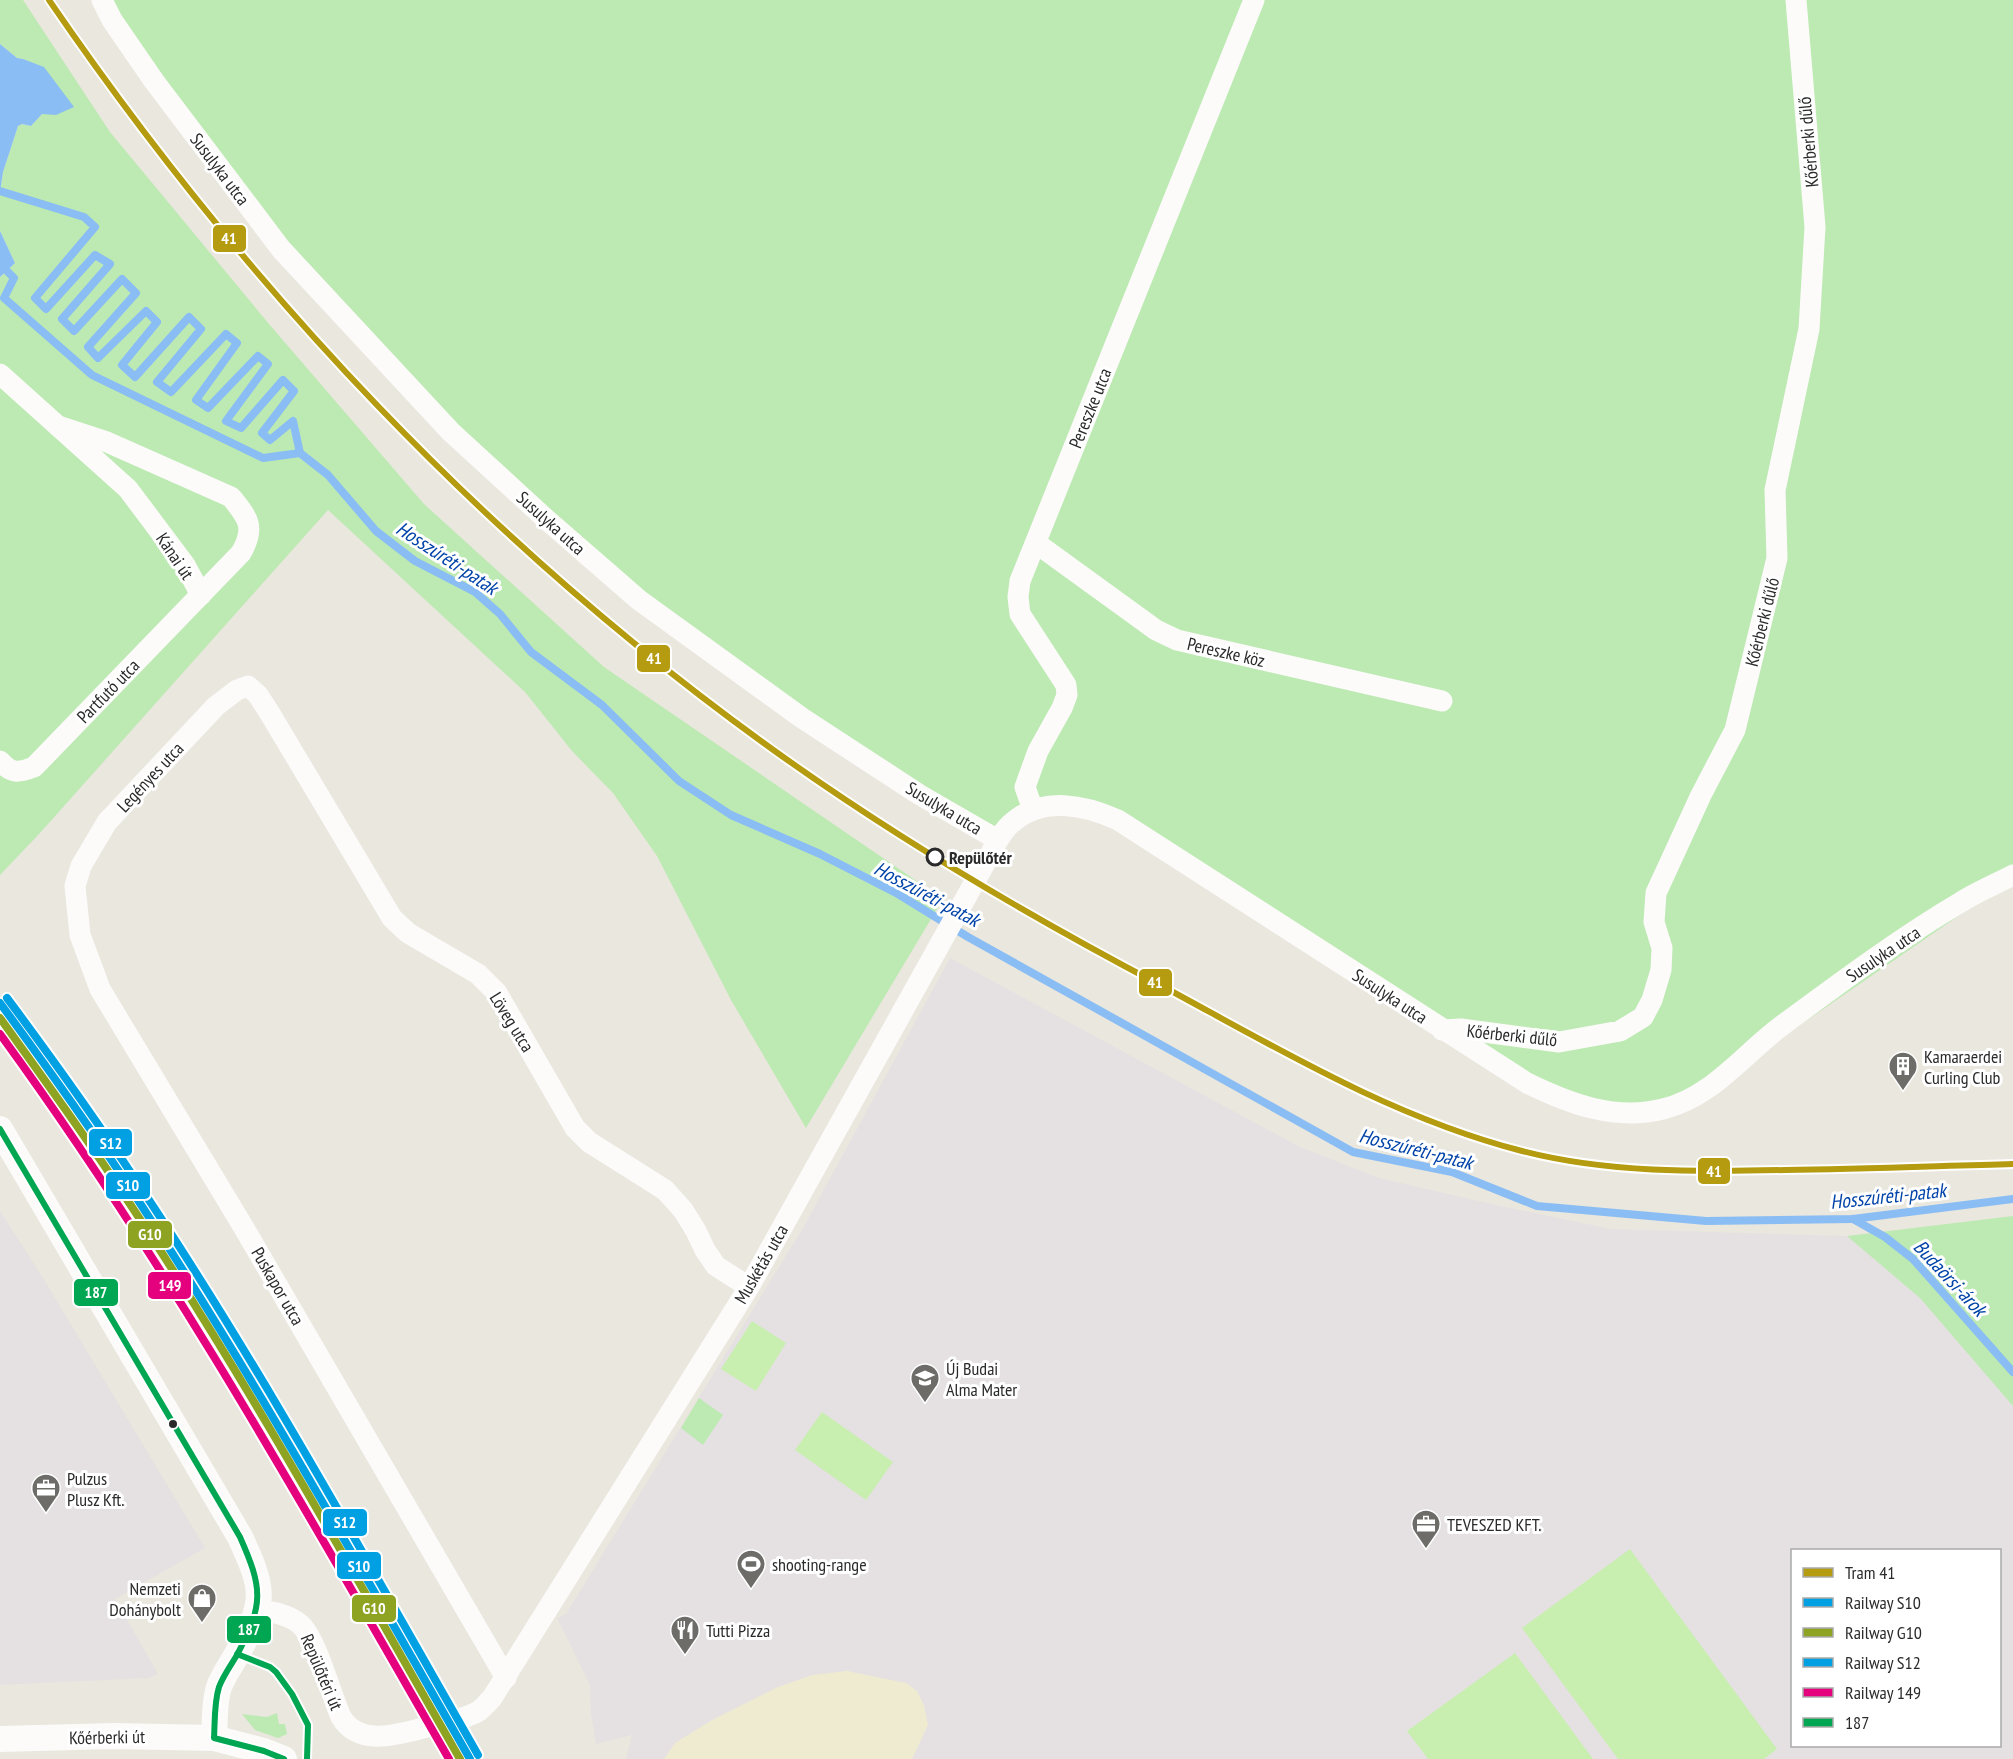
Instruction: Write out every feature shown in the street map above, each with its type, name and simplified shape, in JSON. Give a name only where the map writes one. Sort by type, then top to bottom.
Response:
[{"type":"street","name":"Susulyka utca","points":[[102,0],[112,20],[154,81],[281,249],[450,432],[639,600],[802,718],[920,795],[998,840],[1013,822],[1033,810],[1054,806],[1075,806],[1096,810],[1118,820],[1442,1030],[1527,1083],[1562,1100],[1592,1109],[1626,1113],[1662,1110],[1688,1101],[1710,1088],[1769,1035],[1838,984],[1961,902],[2013,875]]},
{"type":"street","name":"Pereszke utca","points":[[1033,810],[1025,787],[1038,752],[1067,695],[1066,685],[1020,614],[1018,597],[1020,580],[1254,0]]},
{"type":"street","name":"Kőérberki dűlő","points":[[1442,1030],[1461,1029],[1559,1042],[1620,1031],[1643,1017],[1652,1000],[1661,970],[1662,948],[1654,922],[1656,893],[1701,795],[1735,730],[1777,558],[1775,490],[1809,329],[1815,227],[1796,0]]},
{"type":"street","name":"Kánai út","points":[[0,374],[128,489],[185,565],[201,595],[241,553],[248,541],[250,531],[243,512],[231,497],[107,442],[58,426]]},
{"type":"street","name":"Pereszke köz","points":[[1036,543],[1155,630],[1177,640],[1442,701]]},
{"type":"street","name":"Partfutó utca","points":[[4,766],[21,772],[34,767],[201,595]]},
{"type":"street","name":"Legényes utca","points":[[75,886],[81,866],[107,822],[216,706],[237,690],[248,686]]},
{"type":"street","name":"Löveg utca","points":[[248,686],[269,712],[392,918],[408,933],[478,974],[497,993],[575,1128],[589,1142],[665,1190],[683,1210],[716,1266],[749,1287]]},
{"type":"street","name":"Muskétás utca","points":[[506,1678],[749,1287],[998,840]]},
{"type":"street","name":"Puskapor utca","points":[[75,886],[80,935],[100,989],[244,1228],[506,1678]]},
{"type":"street","points":[[0,1129],[240,1537],[256,1571],[259,1610],[252,1628],[219,1686],[214,1738],[264,1751],[284,1759]]},
{"type":"street","name":"Repülőtéri út","points":[[259,1610],[289,1617],[302,1626],[311,1639],[341,1717],[346,1726],[356,1732],[390,1736],[467,1717],[480,1710],[506,1678]]},
{"type":"street","name":"Kőérberki út","points":[[0,1739],[166,1736],[214,1738]]},
{"type":"shaded area","points":[[950,958],[1300,1147],[1379,1178],[1611,1229],[1847,1236],[1920,1298],[2013,1406],[2013,1759],[626,1759],[632,1735],[596,1744],[591,1714],[590,1685],[557,1618],[566,1614],[803,1228]]},
{"type":"shaded area","points":[[0,1211],[43,1278],[205,1548],[115,1599],[158,1674],[148,1678],[0,1685]]},
{"type":"shaded area","points":[[847,1671],[906,1683],[917,1691],[924,1705],[928,1725],[912,1759],[664,1759],[675,1743],[712,1720],[778,1687],[812,1675]]},
{"type":"green space","points":[[0,0],[23,0],[110,132],[269,324],[424,504],[604,667],[943,899],[806,1128],[731,1000],[657,856],[613,793],[572,751],[525,692],[328,510],[0,875],[0,277],[15,263],[0,231],[0,192],[3,172],[18,126],[21,124],[31,126],[42,114],[24,59],[17,58],[0,44]]},
{"type":"green space","points":[[102,0],[2013,0],[2013,886],[1967,910],[1771,1045],[1692,1087],[1650,1105],[1601,1104],[1551,1090],[1118,820],[1054,806],[998,840],[920,795],[547,520],[281,249]]},
{"type":"green space","points":[[2013,1216],[2013,1406],[1920,1298],[1847,1236]]},
{"type":"green space","points":[[752,1321],[786,1343],[756,1391],[721,1369]]},
{"type":"green space","points":[[699,1398],[723,1415],[703,1445],[681,1428]]},
{"type":"green space","points":[[822,1412],[893,1462],[866,1500],[795,1450]]},
{"type":"green space","points":[[1630,1549],[1777,1749],[1764,1759],[1618,1759],[1522,1628]]},
{"type":"green space","points":[[1515,1653],[1593,1759],[1428,1759],[1407,1731]]},
{"type":"green space","points":[[277,1713],[279,1724],[285,1724],[287,1734],[278,1738],[255,1730],[242,1714],[267,1717]]},
{"type":"water","points":[[0,44],[17,58],[44,67],[74,107],[56,115],[42,114],[31,126],[22,124],[18,126],[3,172],[0,192]]},
{"type":"water","points":[[0,231],[15,263],[0,277]]},
{"type":"waterway","points":[[0,191],[84,217],[95,227],[35,298],[46,309],[95,255],[110,264],[62,319],[74,331],[122,279],[136,293],[88,347],[98,358],[146,311],[157,322],[122,365],[135,377],[189,317],[201,329],[157,382],[171,392],[226,334],[237,343],[196,400],[208,408],[258,356],[268,364],[226,421],[241,428],[283,380],[294,391],[262,433],[270,440],[293,421],[300,453]]},
{"type":"waterway","name":"Hosszúréti-patak","points":[[0,258],[6,270],[14,278],[4,298],[92,375],[263,458],[300,453],[328,475],[376,531],[415,561],[475,592],[500,614],[531,652],[602,705],[679,781],[731,815],[820,854],[898,894],[968,937],[1353,1152],[1452,1172],[1537,1206],[1706,1221],[1853,1219],[2013,1199]]},
{"type":"waterway","name":"Budaörsi-árok","points":[[1853,1219],[1885,1237],[1913,1259],[2013,1372]]},
{"type":"tram line","name":"41","points":[[49,0],[125,107],[205,210],[289,310],[378,406],[470,498],[567,586],[667,670],[819,782],[963,874],[1112,959],[1292,1057],[1382,1101],[1428,1120],[1522,1151],[1587,1164],[1686,1171],[2013,1164]]},
{"type":"rail line","name":"S12","points":[[7,998],[120,1156],[181,1249],[269,1391],[478,1755]]},
{"type":"rail line","name":"S10","points":[[0,1003],[113,1162],[218,1326],[304,1469],[470,1759]]},
{"type":"rail line","name":"G10","points":[[0,1018],[106,1167],[210,1329],[295,1471],[460,1759]]},
{"type":"rail line","name":"149","points":[[0,1034],[62,1121],[178,1299],[289,1482],[449,1759]]},
{"type":"transit line","name":"187","points":[[0,1129],[240,1537],[248,1555],[256,1584],[256,1609],[246,1637],[217,1693],[214,1738],[264,1751],[284,1759]]},
{"type":"transit line","name":"187","points":[[237,1654],[270,1667],[292,1694],[308,1725],[307,1759]]},
{"type":"place","name":"Repülőtér","points":[[935,857]]},
{"type":"place","name":"Kamaraerdei Curling Club","points":[[1903,1092]]},
{"type":"place","name":"Új Budai Alma Mater","points":[[925,1404]]},
{"type":"place","name":"Pulzus Plusz Kft.","points":[[46,1514]]},
{"type":"place","name":"TEVESZED KFT.","points":[[1426,1550]]},
{"type":"place","name":"shooting-range","points":[[751,1590]]},
{"type":"place","name":"Nemzeti Dohánybolt","points":[[202,1624]]},
{"type":"place","name":"Tutti Pizza","points":[[685,1656]]}]
